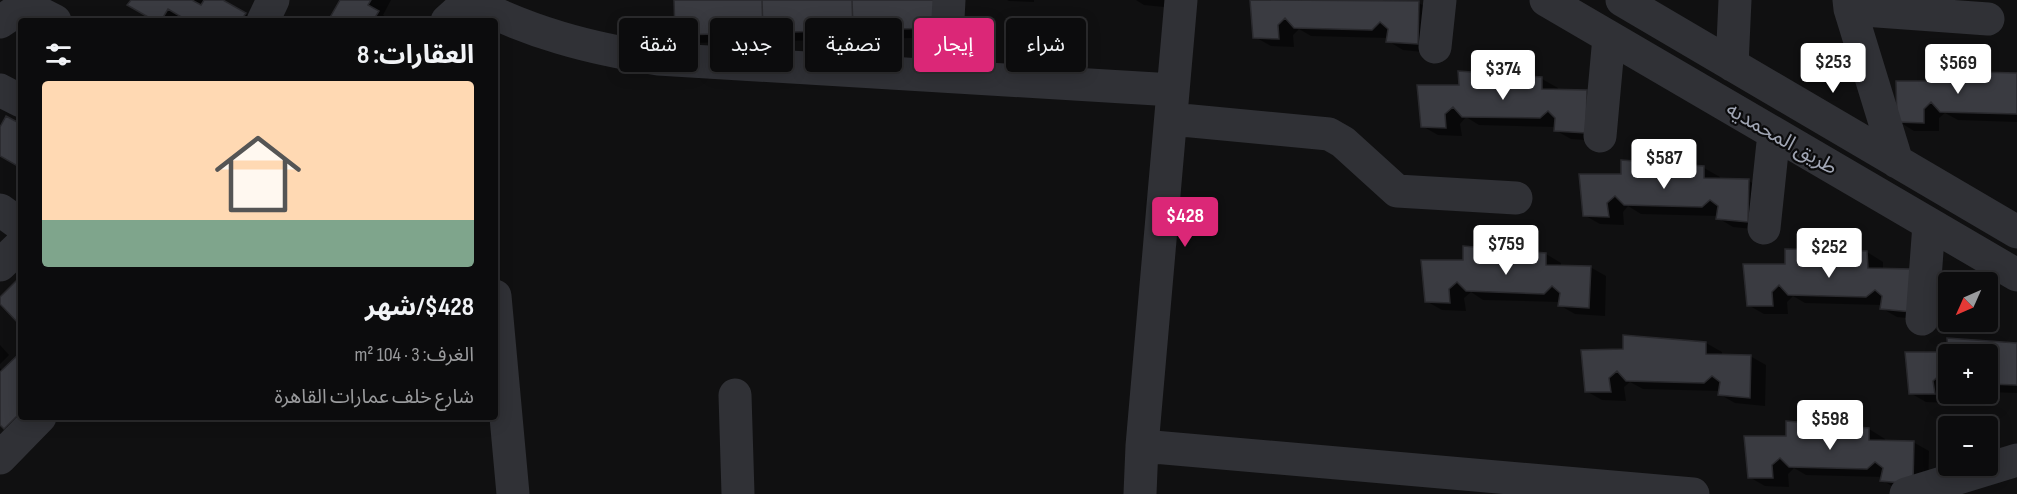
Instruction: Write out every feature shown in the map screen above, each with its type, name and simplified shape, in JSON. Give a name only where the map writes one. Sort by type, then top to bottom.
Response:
[{"type":"street","points":[[264,18],[273,0]]},
{"type":"street","points":[[945,76],[949,0]]},
{"type":"street","points":[[1140,494],[1142,446],[1181,0]]},
{"type":"street","points":[[1436,46],[1440,0]]},
{"type":"street","name":"طريق المحمديه","points":[[1546,0],[2017,275]]},
{"type":"street","points":[[1732,65],[1735,0]]},
{"type":"street","name":"طريق المحمديه","points":[[1633,3],[1732,65],[2017,232]]},
{"type":"street","points":[[1897,162],[1850,5],[1988,19]]},
{"type":"street","points":[[20,9],[46,18]]},
{"type":"street","points":[[463,11],[522,11],[570,42],[658,59],[945,76],[1172,105],[1329,134],[1339,139],[1397,191],[1516,198]]},
{"type":"street","points":[[1600,136],[1609,37]]},
{"type":"street","points":[[0,90],[18,99]]},
{"type":"street","points":[[1764,228],[1774,133]]},
{"type":"street","points":[[0,210],[18,223]]},
{"type":"street","points":[[1922,319],[1929,224]]},
{"type":"street","points":[[0,264],[18,248]]},
{"type":"street","points":[[498,329],[513,494]]},
{"type":"street","points":[[735,395],[738,494]]},
{"type":"street","points":[[0,458],[37,420]]},
{"type":"street","points":[[1142,446],[1693,494]]},
{"type":"street","points":[[1906,494],[2017,460]]},
{"type":"building","points":[[131,0],[192,0],[201,5],[204,0],[223,0],[246,13],[243,18],[183,18],[168,9],[163,18],[150,18],[127,5]]},
{"type":"building","points":[[340,0],[371,0],[368,5],[379,11],[375,18],[330,18]]},
{"type":"building","points":[[674,0],[762,0],[763,18],[710,18],[710,34],[698,34],[698,18],[675,18]]},
{"type":"building","points":[[762,0],[852,0],[853,18],[805,18],[805,32],[793,32],[793,18],[763,18]]},
{"type":"building","points":[[852,0],[939,0],[940,18],[914,18],[914,29],[902,29],[902,18],[853,18]]},
{"type":"building","points":[[1250,0],[1419,1],[1418,44],[1386,42],[1388,29],[1380,22],[1372,30],[1294,28],[1285,18],[1278,25],[1279,39],[1253,38]]},
{"type":"building","points":[[1458,71],[1542,77],[1542,89],[1587,90],[1586,133],[1554,131],[1555,118],[1548,111],[1540,118],[1462,117],[1453,107],[1445,114],[1446,128],[1421,127],[1417,85],[1459,85]]},
{"type":"building","points":[[1938,71],[2017,73],[2017,114],[1940,112],[1931,102],[1924,109],[1924,123],[1897,122],[1896,81],[1939,81]]},
{"type":"building","points":[[6,116],[18,122],[18,166],[0,156],[0,127]]},
{"type":"building","points":[[1621,160],[1704,166],[1704,178],[1749,179],[1748,222],[1716,219],[1718,206],[1710,200],[1702,207],[1624,205],[1615,196],[1607,203],[1609,217],[1583,216],[1579,174],[1621,174]]},
{"type":"building","points":[[1463,246],[1546,253],[1546,265],[1591,266],[1589,308],[1558,306],[1560,293],[1552,286],[1544,294],[1466,291],[1457,282],[1449,289],[1450,303],[1425,302],[1421,260],[1463,260]]},
{"type":"building","points":[[1785,249],[1867,251],[1868,268],[1913,269],[1912,312],[1880,309],[1882,296],[1875,290],[1866,297],[1788,295],[1779,285],[1772,292],[1773,306],[1747,306],[1743,264],[1785,264]]},
{"type":"building","points":[[18,279],[18,323],[0,304],[0,297]]},
{"type":"building","points":[[1623,335],[1706,342],[1706,354],[1751,355],[1750,398],[1718,395],[1720,382],[1712,376],[1704,383],[1626,381],[1617,371],[1609,378],[1611,392],[1585,392],[1581,350],[1623,349]]},
{"type":"building","points":[[1947,338],[2017,343],[2017,385],[1998,384],[1998,344],[1947,344]]},
{"type":"building","points":[[1905,352],[1938,352],[1938,377],[1933,381],[1935,394],[1909,394]]},
{"type":"building","points":[[18,355],[18,415],[4,429],[0,425],[0,372]]},
{"type":"building","points":[[1786,421],[1869,428],[1869,440],[1914,441],[1913,484],[1880,481],[1883,468],[1875,462],[1867,469],[1789,467],[1780,458],[1772,465],[1773,478],[1748,478],[1744,436],[1786,436]]}]
